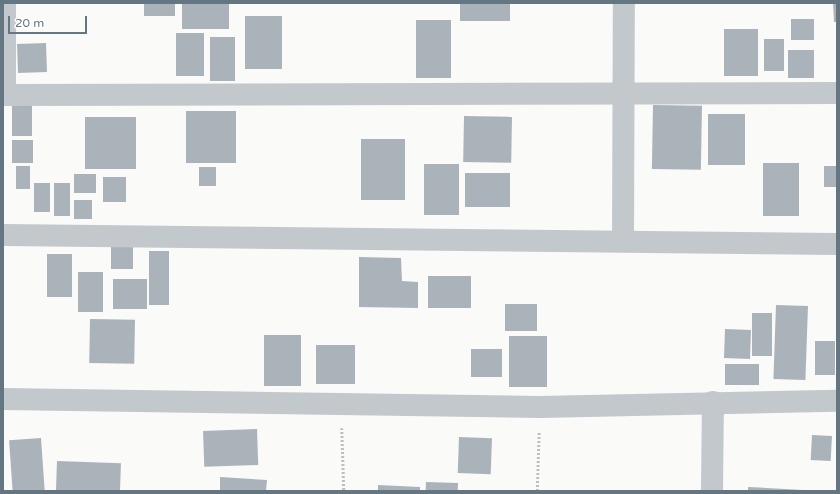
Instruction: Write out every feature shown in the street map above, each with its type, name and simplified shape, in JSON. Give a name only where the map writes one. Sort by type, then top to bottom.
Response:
[{"type":"street","points":[[5,3],[4,95],[837,93]]},
{"type":"street","points":[[623,242],[624,3]]},
{"type":"street","points":[[3,235],[837,244]]},
{"type":"street","points":[[3,399],[540,407],[713,402],[837,401]]},
{"type":"street","points":[[712,491],[713,402]]},
{"type":"path","points":[[342,404],[344,491]]},
{"type":"path","points":[[537,491],[540,407]]},
{"type":"building","points":[[144,3],[175,3],[175,16],[144,16]]},
{"type":"building","points":[[182,3],[229,3],[229,29],[182,29]]},
{"type":"building","points":[[460,3],[510,3],[510,21],[460,21]]},
{"type":"building","points":[[833,3],[837,3],[837,22],[834,22]]},
{"type":"building","points":[[245,16],[282,16],[282,69],[245,69]]},
{"type":"building","points":[[791,19],[814,19],[814,40],[791,40]]},
{"type":"building","points":[[416,20],[451,20],[451,78],[416,78]]},
{"type":"building","points":[[724,29],[758,29],[758,76],[724,76]]},
{"type":"building","points":[[176,33],[204,33],[204,76],[176,76]]},
{"type":"building","points":[[210,37],[235,37],[235,81],[210,81]]},
{"type":"building","points":[[764,39],[784,39],[784,71],[764,71]]},
{"type":"building","points":[[46,43],[47,72],[18,73],[17,44]]},
{"type":"building","points":[[788,50],[814,50],[814,78],[788,78]]},
{"type":"building","points":[[12,105],[32,105],[32,136],[12,136]]},
{"type":"building","points":[[653,105],[702,106],[701,170],[652,169]]},
{"type":"building","points":[[186,111],[236,111],[236,163],[186,163]]},
{"type":"building","points":[[708,114],[745,114],[745,165],[708,165]]},
{"type":"building","points":[[464,116],[512,117],[511,163],[463,162]]},
{"type":"building","points":[[85,117],[136,117],[136,169],[85,169]]},
{"type":"building","points":[[361,139],[405,139],[405,200],[361,200]]},
{"type":"building","points":[[12,140],[33,140],[33,163],[12,163]]},
{"type":"building","points":[[763,163],[799,163],[799,216],[763,216]]},
{"type":"building","points":[[424,164],[459,164],[459,215],[424,215]]},
{"type":"building","points":[[16,166],[30,166],[30,189],[16,189]]},
{"type":"building","points":[[824,166],[837,166],[837,187],[824,187]]},
{"type":"building","points":[[199,167],[216,167],[216,186],[199,186]]},
{"type":"building","points":[[465,173],[510,173],[510,207],[465,207]]},
{"type":"building","points":[[74,174],[96,174],[96,193],[74,193]]},
{"type":"building","points":[[103,177],[126,177],[126,202],[103,202]]},
{"type":"building","points":[[34,183],[50,183],[50,212],[34,212]]},
{"type":"building","points":[[54,183],[70,183],[70,216],[54,216]]},
{"type":"building","points":[[74,200],[92,200],[92,219],[74,219]]},
{"type":"building","points":[[111,242],[133,242],[133,269],[111,269]]},
{"type":"building","points":[[149,251],[169,251],[169,305],[149,305]]},
{"type":"building","points":[[47,254],[72,254],[72,297],[47,297]]},
{"type":"building","points":[[359,257],[401,258],[402,281],[418,282],[418,308],[359,307]]},
{"type":"building","points":[[78,272],[103,272],[103,312],[78,312]]},
{"type":"building","points":[[428,276],[471,276],[471,308],[428,308]]},
{"type":"building","points":[[113,279],[147,279],[147,309],[113,309]]},
{"type":"building","points":[[505,304],[537,304],[537,331],[505,331]]},
{"type":"building","points":[[776,305],[808,306],[805,380],[773,379]]},
{"type":"building","points":[[752,313],[772,313],[772,356],[752,356]]},
{"type":"building","points":[[90,319],[135,320],[134,364],[89,363]]},
{"type":"building","points":[[725,329],[751,330],[750,359],[724,358]]},
{"type":"building","points":[[264,335],[301,335],[301,386],[264,386]]},
{"type":"building","points":[[509,336],[547,336],[547,387],[509,387]]},
{"type":"building","points":[[815,341],[835,341],[835,375],[815,375]]},
{"type":"building","points":[[316,345],[355,345],[355,384],[316,384]]},
{"type":"building","points":[[471,349],[502,349],[502,377],[471,377]]},
{"type":"building","points":[[725,364],[759,364],[759,385],[725,385]]},
{"type":"building","points":[[257,429],[258,465],[204,467],[203,431]]},
{"type":"building","points":[[812,435],[832,436],[831,461],[811,460]]},
{"type":"building","points":[[459,437],[492,438],[491,474],[458,473]]},
{"type":"building","points":[[41,438],[45,491],[13,491],[9,440]]},
{"type":"building","points":[[57,461],[121,463],[120,491],[56,491]]},
{"type":"building","points":[[220,477],[267,480],[266,491],[220,491]]},
{"type":"building","points":[[426,482],[458,483],[458,491],[426,491]]},
{"type":"building","points":[[378,485],[420,487],[420,491],[378,491]]},
{"type":"building","points":[[748,487],[803,490],[803,491],[748,491]]}]
